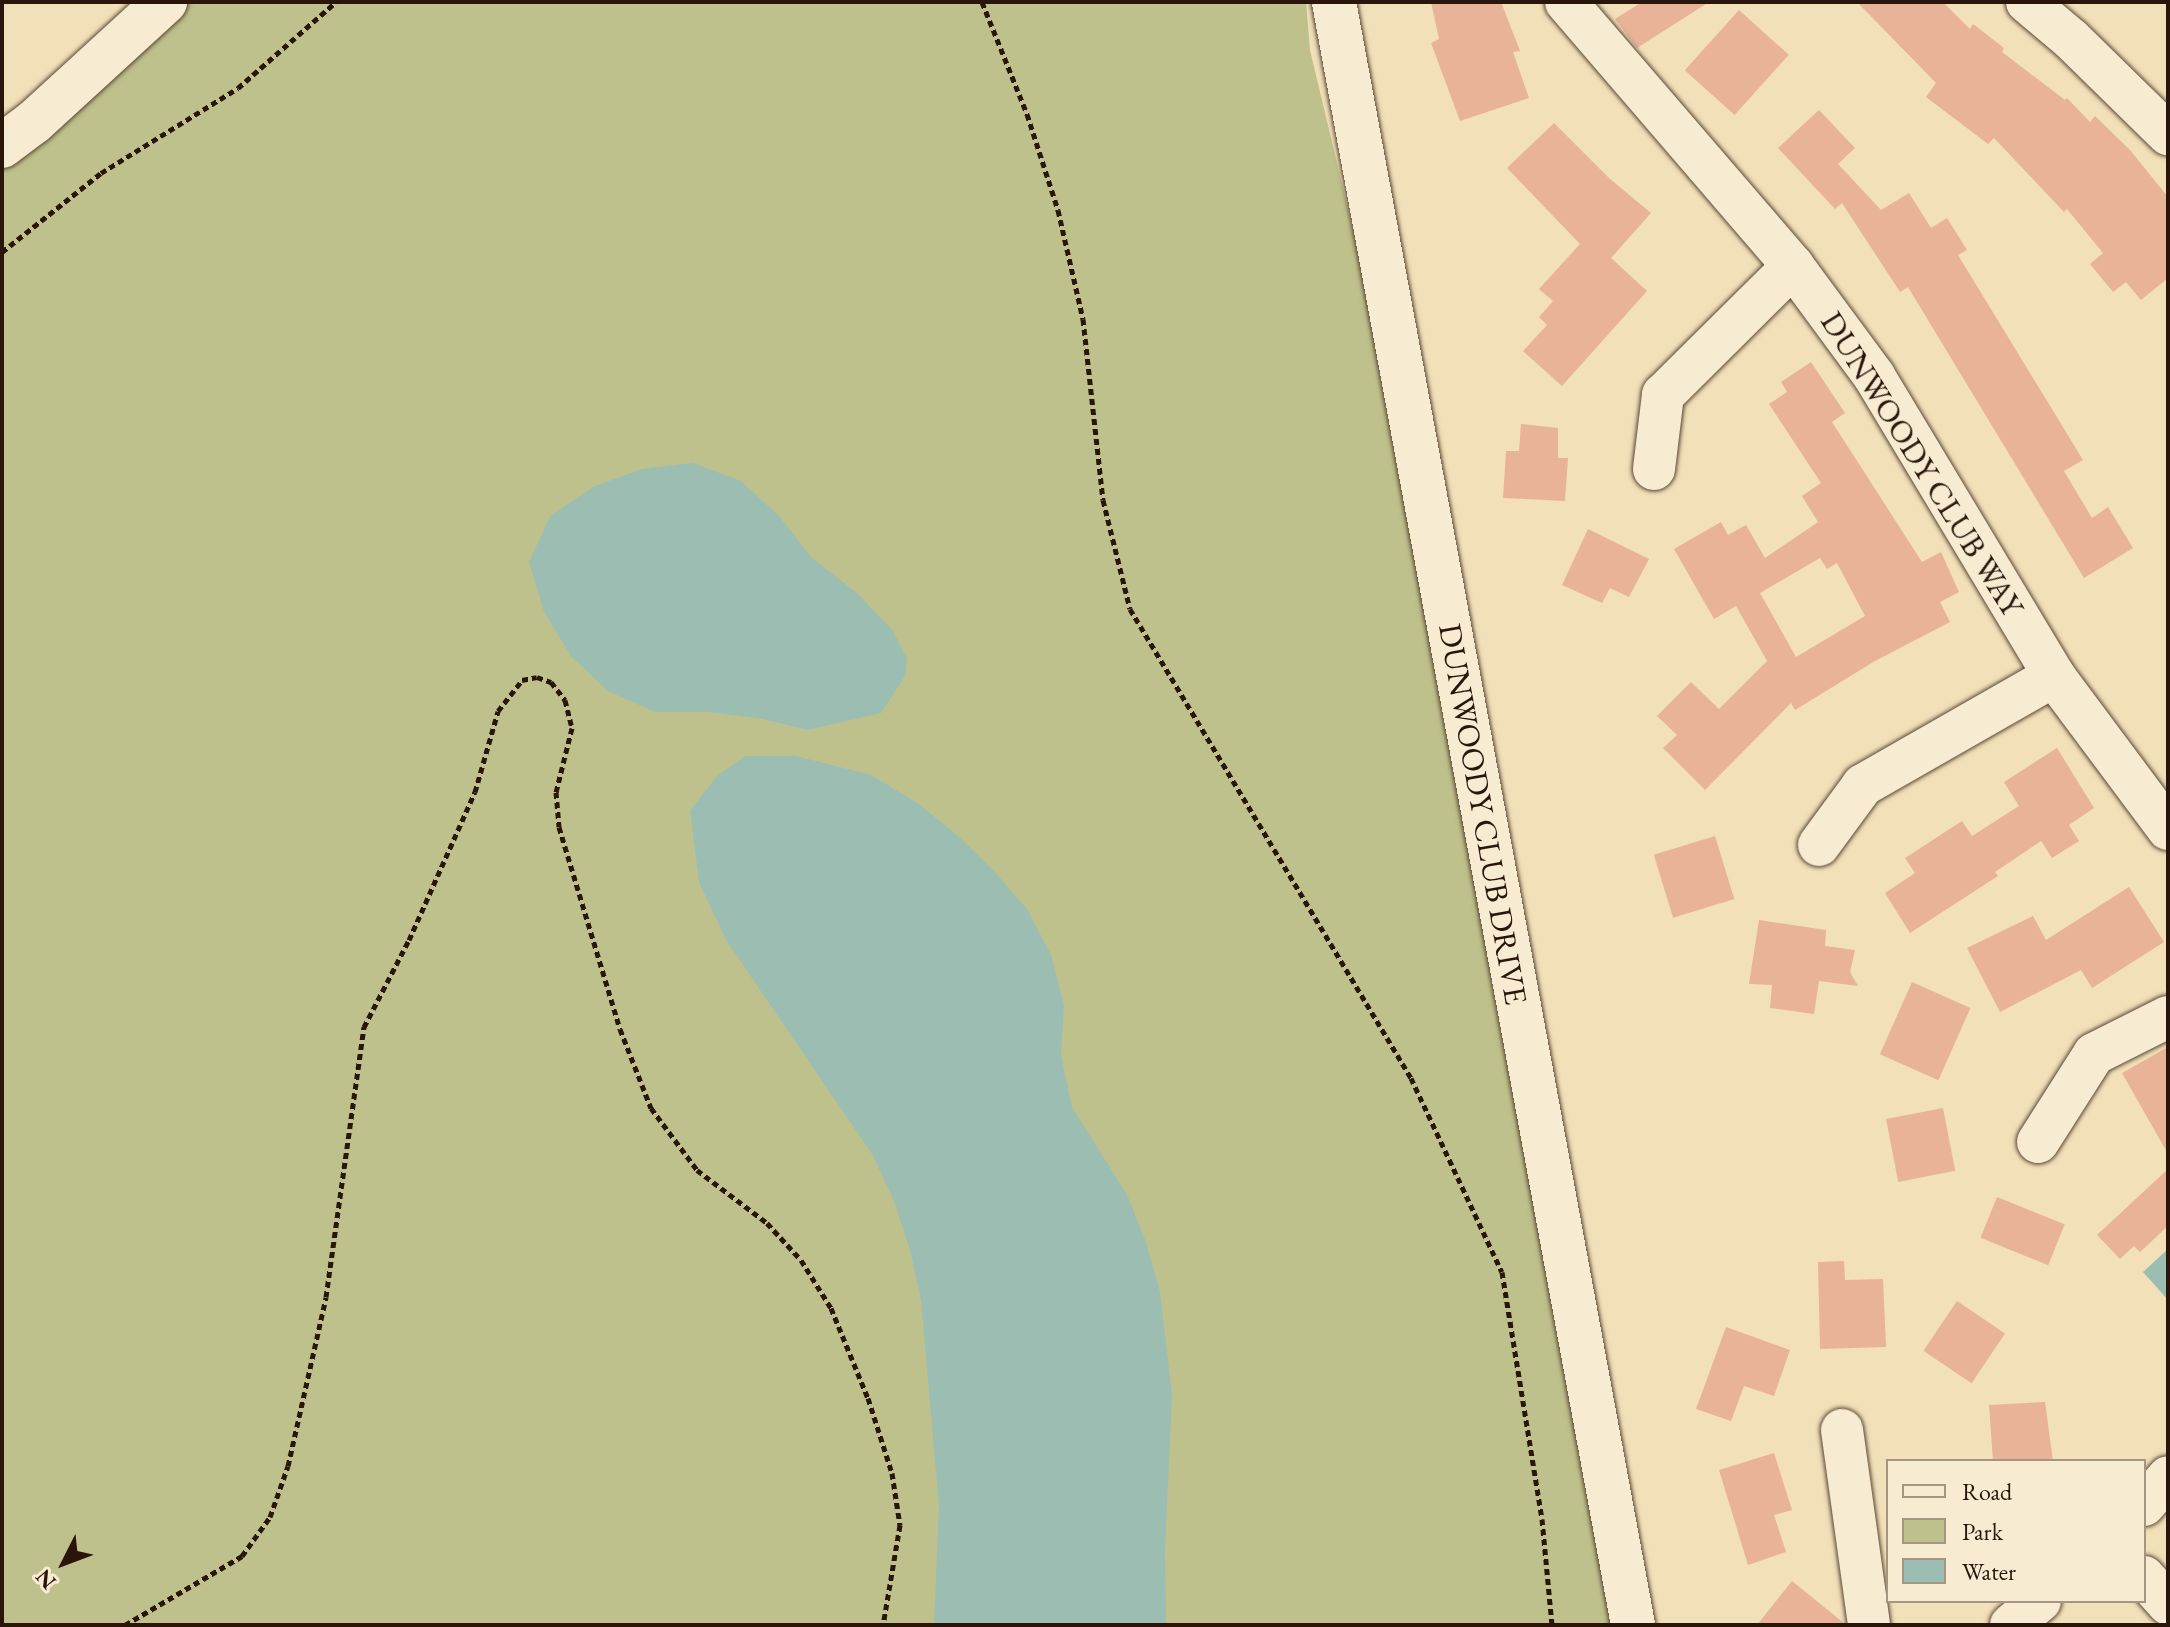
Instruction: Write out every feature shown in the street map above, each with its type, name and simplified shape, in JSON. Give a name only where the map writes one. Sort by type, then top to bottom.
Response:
[{"type":"street","points":[[2,146],[34,122],[165,2]]},
{"type":"street","name":"DUNWOODY CLUB DRIVE","points":[[1334,2],[1633,1625]]},
{"type":"street","name":"DUNWOODY CLUB WAY","points":[[1566,2],[1793,266],[1874,376],[2054,676],[2168,829]]},
{"type":"street","points":[[2027,2],[2071,39],[2168,134]]},
{"type":"street","points":[[1654,469],[1663,395],[1793,266]]},
{"type":"street","points":[[1819,845],[1863,785],[2054,676]]},
{"type":"street","points":[[2038,1142],[2094,1054],[2168,1017]]},
{"type":"street","points":[[1842,1430],[1869,1625]]},
{"type":"street","points":[[2146,1503],[2168,1477]]},
{"type":"street","points":[[2146,1579],[2168,1604]]},
{"type":"street","points":[[2011,1625],[2038,1603]]},
{"type":"path","points":[[2,252],[101,173],[238,88],[336,2]]},
{"type":"path","points":[[982,2],[1027,114],[1058,210],[1083,319],[1103,500],[1130,609],[1411,1078],[1502,1272],[1542,1519],[1552,1625]]},
{"type":"path","points":[[125,1625],[242,1556],[270,1517],[288,1466],[326,1297],[364,1027],[409,940],[475,792],[498,711],[522,680],[537,677],[551,682],[565,700],[572,728],[556,792],[559,827],[620,1029],[651,1108],[697,1170],[767,1223],[801,1260],[831,1308],[868,1398],[892,1473],[900,1525],[883,1625]]},
{"type":"green space","points":[[138,2],[1306,2],[1310,50],[1454,653],[1623,1625],[2,1625],[2,130]]},
{"type":"water","points":[[693,463],[741,481],[779,516],[811,557],[858,594],[893,631],[907,659],[905,676],[881,713],[808,730],[758,718],[707,712],[655,712],[608,691],[571,656],[544,612],[529,562],[550,516],[593,487],[641,469]]},
{"type":"water","points":[[745,756],[796,756],[871,775],[916,802],[956,834],[993,870],[1027,909],[1051,955],[1064,1005],[1061,1056],[1072,1107],[1127,1195],[1146,1242],[1160,1292],[1172,1395],[1165,1550],[1166,1625],[934,1625],[939,1506],[921,1300],[910,1250],[894,1201],[872,1154],[726,940],[699,882],[690,811],[716,777]]},
{"type":"water","points":[[2168,1249],[2168,1300],[2143,1272]]},
{"type":"building","points":[[1431,2],[1501,2],[1520,51],[1513,52],[1529,98],[1460,121],[1431,43],[1439,39]]},
{"type":"building","points":[[1642,2],[1709,2],[1637,48],[1615,19]]},
{"type":"building","points":[[1857,2],[1943,2],[1970,29],[1973,24],[2004,48],[2002,52],[2065,100],[2067,98],[2090,122],[2095,116],[2130,150],[2168,197],[2168,278],[2141,300],[2126,282],[2113,292],[2090,264],[2103,253],[2067,209],[2064,212],[1994,138],[1988,144],[1926,97],[1936,83]]},
{"type":"building","points":[[1739,10],[1789,55],[1735,115],[1685,70]]},
{"type":"building","points":[[1819,110],[1855,148],[1838,164],[1881,210],[1909,193],[1931,228],[1947,218],[1967,250],[1958,255],[2083,460],[2064,471],[2092,518],[2108,507],[2133,548],[2084,578],[1908,287],[1900,292],[1842,203],[1835,209],[1778,148]]},
{"type":"building","points":[[1554,123],[1609,178],[1651,213],[1611,258],[1647,291],[1562,386],[1523,351],[1547,325],[1539,317],[1553,301],[1539,289],[1580,244],[1507,168]]},
{"type":"building","points":[[1811,362],[1845,413],[1832,422],[1922,562],[1941,552],[1959,592],[1940,602],[1950,622],[1875,661],[1795,710],[1791,703],[1705,790],[1663,748],[1677,735],[1657,716],[1691,682],[1719,709],[1767,661],[1736,606],[1714,619],[1674,549],[1721,522],[1728,535],[1746,525],[1765,558],[1818,522],[1802,496],[1821,483],[1769,404],[1787,392],[1781,382]],"holes":[[[1820,558],[1827,569],[1837,563],[1865,616],[1796,657],[1760,593]]]},
{"type":"building","points":[[1521,424],[1558,428],[1558,458],[1568,458],[1565,501],[1503,498],[1506,451],[1519,451]]},
{"type":"building","points":[[1588,529],[1649,559],[1629,597],[1610,588],[1602,603],[1562,585]]},
{"type":"building","points":[[2057,748],[2094,808],[2069,825],[2079,841],[2052,858],[2041,841],[1995,872],[1998,876],[1910,933],[1885,893],[1915,873],[1905,858],[1962,821],[1972,836],[2019,806],[2004,782]]},
{"type":"building","points":[[1715,836],[1734,899],[1673,918],[1654,855]]},
{"type":"building","points":[[2129,887],[2164,942],[2092,988],[2081,970],[2000,1012],[1967,948],[2033,916],[2046,940]]},
{"type":"building","points":[[1759,920],[1826,930],[1825,946],[1855,950],[1850,972],[1858,986],[1819,981],[1814,1014],[1770,1008],[1772,985],[1749,984]]},
{"type":"building","points":[[1912,982],[1970,1008],[1938,1080],[1880,1054]]},
{"type":"building","points":[[2168,1047],[2168,1154],[2122,1073]]},
{"type":"building","points":[[1943,1108],[1955,1171],[1898,1182],[1886,1119]]},
{"type":"building","points":[[2168,1169],[2168,1226],[2140,1252],[2134,1246],[2120,1259],[2097,1235]]},
{"type":"building","points":[[1997,1197],[2065,1224],[2048,1265],[1981,1238]]},
{"type":"building","points":[[1844,1261],[1845,1280],[1883,1279],[1886,1347],[1820,1349],[1818,1262]]},
{"type":"building","points":[[1957,1301],[2005,1333],[1972,1383],[1923,1351]]},
{"type":"building","points":[[1726,1327],[1790,1350],[1774,1396],[1744,1386],[1731,1421],[1696,1409]]},
{"type":"building","points":[[2045,1402],[2053,1459],[1993,1459],[1989,1405]]},
{"type":"building","points":[[1774,1453],[1792,1510],[1774,1515],[1786,1552],[1748,1565],[1719,1470]]},
{"type":"building","points":[[1792,1581],[1845,1624],[1845,1625],[1757,1625]]}]
